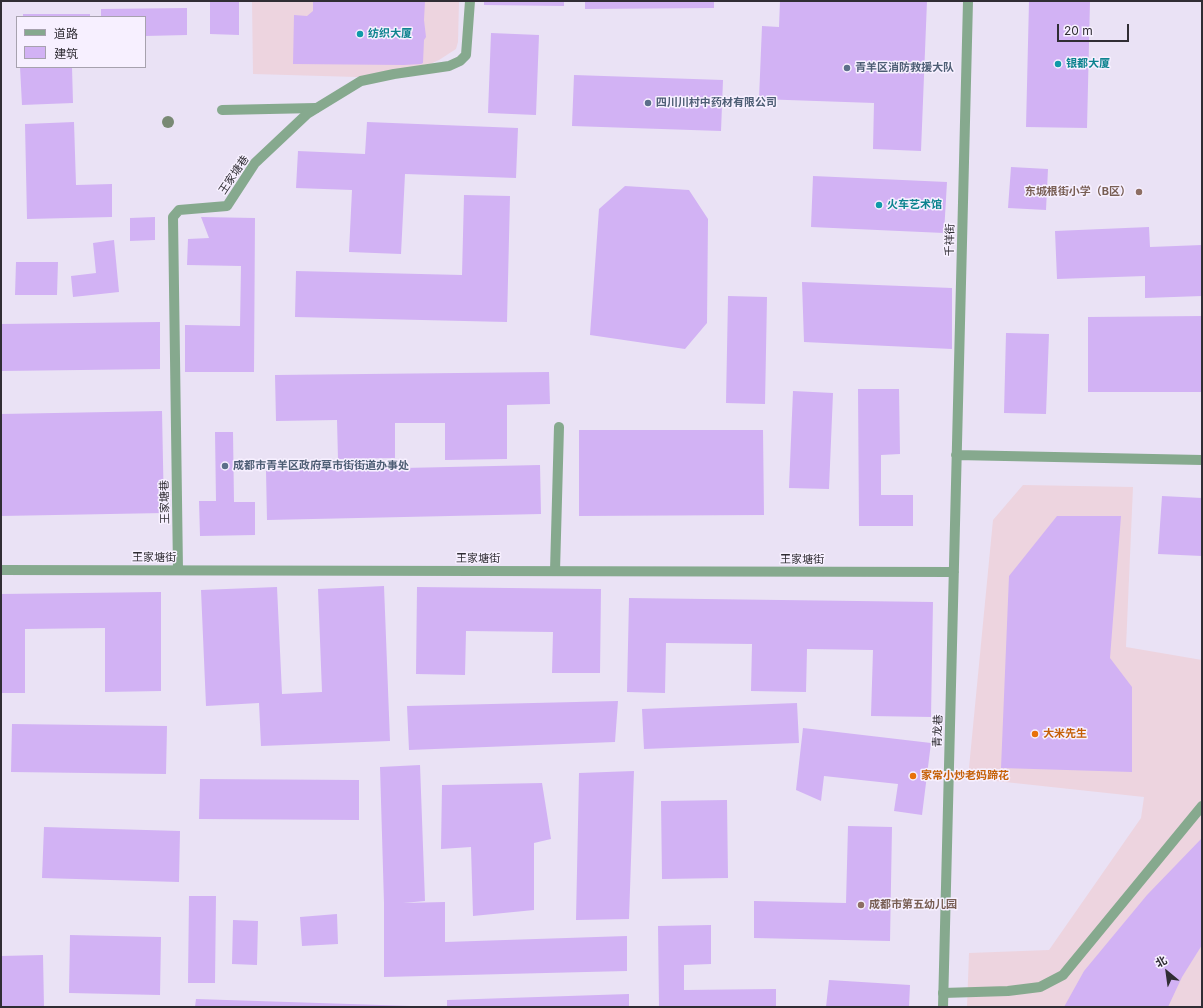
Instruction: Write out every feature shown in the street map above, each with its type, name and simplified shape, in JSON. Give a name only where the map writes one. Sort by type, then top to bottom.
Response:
[{"type":"street","name":"王家塘巷","points":[[178,570],[173,217],[180,210],[227,206],[255,163],[307,114],[361,82],[394,74],[448,66],[460,61],[466,55],[470,1]]},
{"type":"street","name":"千祥街","points":[[956,455],[968,1]]},
{"type":"street","points":[[222,110],[316,108]]},
{"type":"street","points":[[555,571],[559,427]]},
{"type":"street","points":[[956,455],[1202,460]]},
{"type":"street","name":"青龙巷","points":[[943,1007],[956,455]]},
{"type":"street","name":"王家塘街","points":[[1,570],[954,572]]},
{"type":"street","points":[[943,993],[1008,991],[1040,987],[1063,976],[1202,806]]},
{"type":"shaded area","points":[[252,1],[459,1],[458,42],[456,49],[426,66],[357,77],[253,74]]},
{"type":"shaded area","points":[[1023,485],[1133,487],[1126,647],[1202,660],[1202,1007],[967,1007],[969,953],[1049,950],[1141,818],[1144,797],[968,778],[993,520]]},
{"type":"building","points":[[210,1],[239,1],[239,35],[210,34]]},
{"type":"building","name":"纺织大厦","points":[[313,1],[425,1],[424,20],[426,37],[424,40],[423,63],[404,65],[293,64],[294,15],[307,16],[313,11]]},
{"type":"building","points":[[484,1],[564,1],[564,6],[484,5]]},
{"type":"building","points":[[585,1],[714,1],[714,8],[585,9]]},
{"type":"building","points":[[780,1],[927,1],[921,151],[873,149],[874,103],[759,99],[762,26],[779,27]]},
{"type":"building","name":"银都大厦","points":[[1029,1],[1090,1],[1087,128],[1026,127]]},
{"type":"building","points":[[187,8],[187,35],[146,36],[146,16],[101,16],[101,9]]},
{"type":"building","points":[[23,14],[90,14],[90,16],[23,16]]},
{"type":"building","points":[[491,33],[539,35],[536,115],[488,113]]},
{"type":"building","points":[[20,68],[72,68],[73,103],[22,105]]},
{"type":"building","name":"四川川村中药材有限公司","points":[[574,75],[723,80],[721,131],[572,126]]},
{"type":"building","points":[[74,122],[76,185],[112,184],[112,217],[27,219],[25,124]]},
{"type":"building","points":[[367,122],[518,128],[516,178],[405,174],[401,254],[349,252],[352,190],[296,188],[298,151],[365,154]]},
{"type":"building","points":[[1011,167],[1048,169],[1046,210],[1008,208]]},
{"type":"building","name":"火车艺术馆","points":[[813,176],[947,182],[944,233],[811,227]]},
{"type":"building","points":[[625,186],[689,190],[708,219],[707,323],[685,349],[590,335],[599,209]]},
{"type":"building","points":[[464,195],[510,196],[507,322],[295,317],[296,271],[462,275]]},
{"type":"building","points":[[155,217],[155,240],[130,241],[130,218]]},
{"type":"building","points":[[201,217],[255,218],[254,372],[185,372],[185,325],[240,326],[241,266],[187,265],[188,239],[209,238]]},
{"type":"building","points":[[1149,227],[1150,247],[1202,245],[1202,296],[1145,298],[1145,276],[1057,279],[1055,231]]},
{"type":"building","points":[[114,240],[119,292],[73,297],[71,276],[96,273],[93,243]]},
{"type":"building","points":[[16,262],[58,262],[57,295],[15,295]]},
{"type":"building","points":[[802,282],[952,288],[952,349],[804,342]]},
{"type":"building","points":[[728,296],[767,297],[765,404],[726,403]]},
{"type":"building","points":[[1202,316],[1202,392],[1088,392],[1088,317]]},
{"type":"building","points":[[160,322],[160,369],[1,371],[1,324]]},
{"type":"building","points":[[1006,333],[1049,334],[1046,414],[1004,413]]},
{"type":"building","points":[[549,372],[550,404],[507,405],[507,459],[445,460],[445,423],[395,423],[395,458],[338,459],[337,420],[276,421],[275,375]]},
{"type":"building","points":[[858,389],[899,389],[900,454],[881,455],[881,495],[913,495],[913,526],[859,526]]},
{"type":"building","points":[[793,391],[833,393],[829,489],[789,488]]},
{"type":"building","points":[[162,411],[164,513],[1,516],[1,414]]},
{"type":"building","points":[[579,430],[763,430],[764,515],[579,516]]},
{"type":"building","name":"成都市青羊区政府草市街街道办事处","points":[[215,432],[233,432],[234,502],[255,502],[255,535],[200,536],[199,501],[216,501]]},
{"type":"building","points":[[540,465],[541,514],[267,520],[266,471]]},
{"type":"building","points":[[1162,496],[1202,498],[1202,556],[1158,554]]},
{"type":"building","points":[[1057,516],[1121,516],[1110,658],[1132,687],[1132,772],[1001,768],[1009,576]]},
{"type":"building","points":[[384,586],[390,741],[261,746],[259,703],[206,706],[201,590],[277,587],[282,694],[322,692],[318,589]]},
{"type":"building","points":[[417,587],[601,589],[600,673],[552,673],[553,632],[466,631],[465,675],[416,674]]},
{"type":"building","points":[[161,592],[161,691],[105,692],[105,628],[25,629],[25,693],[1,693],[1,594]]},
{"type":"building","points":[[629,598],[933,602],[931,717],[871,716],[873,650],[807,649],[806,692],[751,691],[752,644],[666,643],[665,693],[627,692]]},
{"type":"building","points":[[618,701],[615,742],[409,750],[407,706]]},
{"type":"building","points":[[797,703],[799,743],[644,749],[642,709]]},
{"type":"building","points":[[12,724],[167,726],[166,774],[11,772]]},
{"type":"building","points":[[803,728],[931,743],[922,815],[894,811],[898,784],[824,776],[821,801],[796,790]]},
{"type":"building","points":[[420,765],[425,901],[403,903],[445,902],[445,942],[627,936],[627,971],[384,977],[384,903],[380,767]]},
{"type":"building","points":[[634,771],[629,919],[576,920],[579,773]]},
{"type":"building","points":[[200,779],[359,780],[359,820],[199,819]]},
{"type":"building","points":[[542,783],[551,839],[534,843],[534,910],[473,916],[471,847],[441,849],[442,785]]},
{"type":"building","points":[[727,800],[728,878],[662,879],[661,801]]},
{"type":"building","points":[[848,826],[892,827],[890,941],[754,938],[754,901],[846,903]]},
{"type":"building","points":[[44,827],[180,831],[179,882],[42,878]]},
{"type":"building","points":[[1202,838],[1202,945],[1182,977],[1168,1007],[1064,1007],[1084,971],[1147,895]]},
{"type":"building","points":[[189,896],[216,896],[215,983],[188,983]]},
{"type":"building","points":[[337,914],[338,944],[302,946],[300,917]]},
{"type":"building","points":[[233,920],[258,921],[257,965],[232,964]]},
{"type":"building","points":[[711,925],[711,964],[684,965],[684,990],[776,989],[776,1007],[659,1007],[658,926]]},
{"type":"building","points":[[70,935],[161,937],[160,995],[69,993]]},
{"type":"building","points":[[43,955],[44,1007],[1,1007],[1,956]]},
{"type":"building","points":[[829,980],[910,985],[909,1007],[826,1007]]},
{"type":"building","points":[[629,994],[629,1007],[447,1007],[447,1000]]},
{"type":"building","points":[[196,999],[411,1006],[411,1007],[195,1007]]},
{"type":"place","name":"纺织大厦","points":[[360,34]]},
{"type":"place","name":"银都大厦","points":[[1058,64]]},
{"type":"place","name":"青羊区消防救援大队","points":[[847,68]]},
{"type":"place","name":"四川川村中药材有限公司","points":[[648,103]]},
{"type":"place","name":"东城根街小学（B区）","points":[[1139,192]]},
{"type":"place","name":"火车艺术馆","points":[[879,205]]},
{"type":"place","name":"成都市青羊区政府草市街街道办事处","points":[[225,466]]},
{"type":"place","name":"大米先生","points":[[1035,734]]},
{"type":"place","name":"家常小炒老妈蹄花","points":[[913,776]]},
{"type":"place","name":"成都市第五幼儿园","points":[[861,905]]}]
